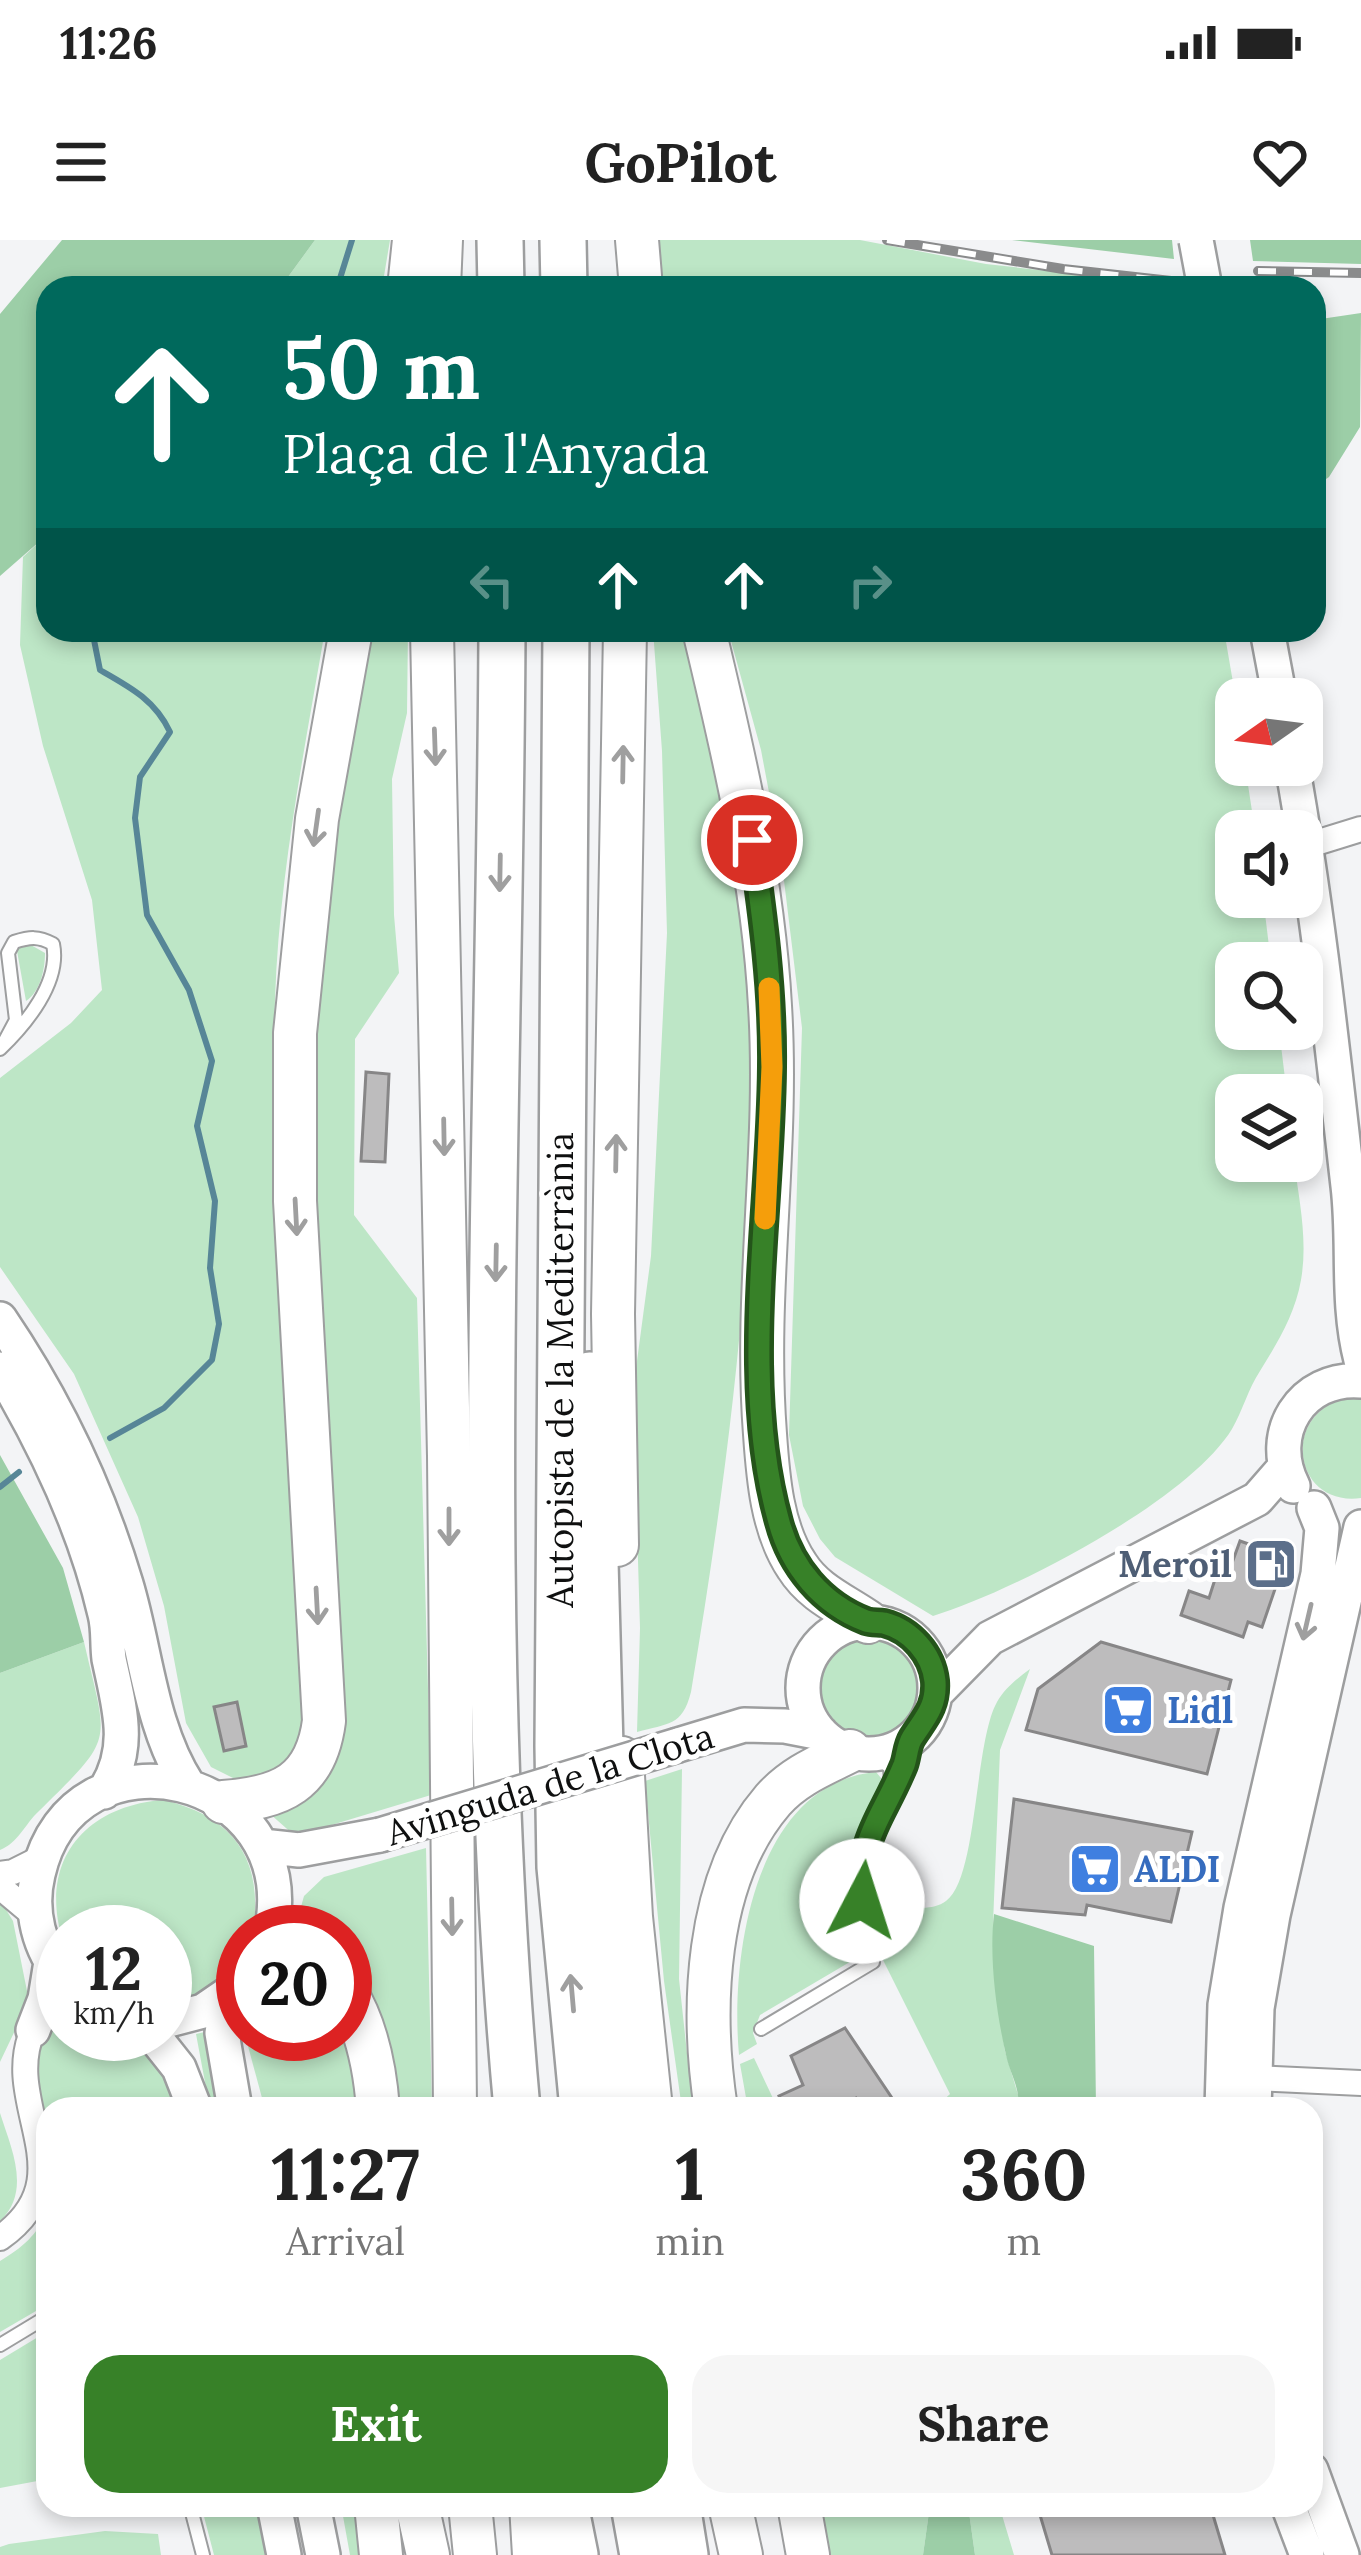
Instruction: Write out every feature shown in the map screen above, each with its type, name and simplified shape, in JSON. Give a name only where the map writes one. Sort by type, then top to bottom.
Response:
[{"type":"highway","points":[[410,276],[414,240]]},
{"type":"highway","points":[[440,276],[441,240]]},
{"type":"highway","points":[[500,240],[501,276]]},
{"type":"highway","points":[[563,240],[564,276]]},
{"type":"highway","points":[[617,240],[619,276]]},
{"type":"highway","points":[[637,240],[640,276]]},
{"type":"highway","points":[[206,1794],[262,1798],[290,1786],[311,1764],[322,1735],[295,1201],[294,1053],[307,888],[349,642]]},
{"type":"highway","points":[[432,642],[449,1456],[454,2097]]},
{"type":"highway","name":"Autopista de la Mediterrània","points":[[502,642],[494,1590],[505,1981],[516,2097]]},
{"type":"highway","name":"Autopista de la Mediterrània","points":[[566,642],[559,1787],[560,1867],[582,2097]]},
{"type":"highway","points":[[625,642],[614,1429],[624,1808],[650,2097]]},
{"type":"highway","points":[[707,642],[752,840],[768,964],[772,1067],[761,1348],[770,1485],[782,1534],[798,1568],[821,1593],[868,1622]]},
{"type":"highway","points":[[564,828],[586,1198],[602,1842],[623,2097]]},
{"type":"highway","points":[[715,2097],[706,2022],[715,1943],[733,1874],[758,1821],[795,1780],[847,1746]]},
{"type":"highway","points":[[715,1943],[715,2021],[727,2097]]},
{"type":"highway","points":[[505,1981],[505,2097]]},
{"type":"highway","points":[[370,2061],[376,2097]]},
{"type":"highway","points":[[377,2517],[381,2555]]},
{"type":"highway","points":[[420,2517],[428,2555]]},
{"type":"highway","points":[[471,2517],[475,2555]]},
{"type":"highway","points":[[532,2517],[534,2555]]},
{"type":"highway","points":[[567,2517],[575,2555]]},
{"type":"highway","points":[[636,2517],[643,2555]]},
{"type":"highway","points":[[679,2517],[686,2555]]},
{"type":"highway","points":[[733,2517],[741,2555]]},
{"type":"highway","points":[[780,2517],[786,2555]]},
{"type":"highway","points":[[801,2517],[808,2555]]},
{"type":"street","points":[[1196,240],[1203,276]]},
{"type":"street","points":[[1269,642],[1276,678]]},
{"type":"street","points":[[1323,841],[1361,829]]},
{"type":"street","points":[[1315,918],[1349,1193],[1352,1316],[1361,1360]]},
{"type":"street","points":[[1222,2097],[1225,2005],[1241,1908],[1318,1574],[1322,1528],[1299,1489],[1283,1440],[1292,1414],[1310,1394],[1345,1382],[1340,1363],[1352,1316]]},
{"type":"street","points":[[0,1319],[50,1402],[104,1517],[166,1740],[206,1794],[242,1819],[262,1846],[272,1875],[273,1905]]},
{"type":"street","points":[[0,1369],[67,1501],[107,1619],[123,1737],[116,1774],[104,1792]]},
{"type":"street","points":[[935,1694],[929,1660],[914,1640],[896,1627],[868,1622],[847,1625],[828,1636],[810,1658],[804,1679],[806,1708],[847,1746],[892,1750],[925,1723],[935,1694],[990,1638],[1257,1498],[1299,1489],[1340,1518],[1361,1518]]},
{"type":"street","points":[[1361,1527],[1351,1631],[1273,1915],[1257,2008],[1255,2094],[1361,2083]]},
{"type":"street","points":[[914,1640],[941,1644],[990,1638]]},
{"type":"street","name":"Avinguda de la Clota","points":[[262,1846],[299,1850],[368,1838],[744,1725],[804,1679]]},
{"type":"street","name":"Avinguda de la Clota","points":[[744,1725],[785,1726],[847,1746]]},
{"type":"street","points":[[36,1917],[35,1889],[43,1857],[67,1818],[104,1792],[142,1781],[206,1794]]},
{"type":"street","name":"Avinguda de la Clota","points":[[283,1905],[307,1872],[368,1838]]},
{"type":"street","points":[[0,1874],[43,1857]]},
{"type":"street","points":[[0,1887],[36,1917]]},
{"type":"street","points":[[36,2022],[17,2055],[14,2082],[36,2176]]},
{"type":"street","points":[[173,2061],[190,2097]]},
{"type":"street","points":[[227,2061],[233,2097]]},
{"type":"street","points":[[0,2239],[28,2213],[36,2191]]},
{"type":"street","points":[[1323,2506],[1337,2549]]},
{"type":"street","points":[[276,2517],[284,2555]]},
{"type":"street","points":[[315,2517],[322,2555]]},
{"type":"street","points":[[1301,2517],[1337,2549]]},
{"type":"lane","points":[[41,938],[53,944],[56,959],[50,980],[0,1048],[16,1020],[8,953],[14,942],[41,938]]},
{"type":"lane","points":[[761,2029],[873,1962],[860,1865],[911,1739]]},
{"type":"lane","points":[[847,1746],[890,1767],[891,1790]]},
{"type":"lane","points":[[0,2344],[36,2324]]},
{"type":"lane","points":[[193,2517],[202,2555]]},
{"type":"green space","points":[[62,240],[315,240],[289,276],[36,276],[36,544],[0,576],[0,314]]},
{"type":"green space","points":[[315,240],[390,240],[384,276],[289,276]]},
{"type":"green space","points":[[657,240],[860,240],[986,264],[1092,276],[662,276]]},
{"type":"green space","points":[[1012,240],[1172,240],[1174,259]]},
{"type":"green space","points":[[1250,240],[1361,240],[1361,264],[1253,261]]},
{"type":"green space","points":[[1361,313],[1360,427],[1326,479],[1326,318]]},
{"type":"green space","points":[[36,545],[36,642],[323,642],[282,907],[274,1090],[284,1360],[313,1719],[294,1763],[245,1784],[211,1767],[186,1723],[164,1606],[138,1517],[74,1374],[0,1267],[0,1078],[71,1023],[102,990],[92,900],[43,746],[20,645],[23,557]]},
{"type":"green space","points":[[361,642],[408,642],[407,713],[392,779],[399,973],[355,1039],[354,1215],[417,1298],[431,1795],[295,1836],[269,1813],[313,1796],[341,1750],[307,1126],[309,1039]]},
{"type":"green space","points":[[654,642],[685,642],[716,765],[742,904],[750,996],[750,1171],[729,1433],[691,1692],[678,1718],[637,1732],[640,1628],[633,1391],[651,1256],[667,933]]},
{"type":"green space","points":[[731,642],[1226,642],[1232,678],[1215,678],[1215,786],[1248,786],[1252,810],[1215,810],[1215,918],[1266,918],[1268,942],[1215,942],[1215,1050],[1282,1050],[1284,1074],[1215,1074],[1215,1182],[1297,1182],[1303,1235],[1298,1292],[1232,1429],[1210,1457],[1178,1485],[1096,1540],[1008,1586],[933,1616],[835,1557],[803,1506],[789,1435],[802,1028],[781,856],[761,750]]},
{"type":"green space","points":[[31,945],[45,953],[45,960],[38,986],[26,1001],[17,951],[19,946]]},
{"type":"green space","points":[[1344,1398],[1361,1398],[1361,1498],[1339,1497],[1321,1489],[1309,1476],[1303,1459],[1310,1423],[1323,1408]]},
{"type":"green space","points":[[0,1455],[63,1568],[84,1642],[0,1673]]},
{"type":"green space","points":[[870,1636],[890,1640],[907,1651],[918,1668],[922,1688],[918,1708],[907,1725],[890,1736],[870,1740],[850,1736],[833,1725],[822,1708],[818,1688],[822,1668],[833,1651],[850,1640]]},
{"type":"green space","points":[[84,1642],[101,1721],[93,1752],[17,1838],[0,1850],[0,1673]]},
{"type":"green space","points":[[1030,1669],[1000,1750],[993,1924],[997,2000],[1019,2097],[947,2097],[950,2094],[883,1960],[872,1912],[882,1900],[915,1907],[939,1905],[956,1888],[970,1839],[990,1721],[997,1702]]},
{"type":"green space","points":[[682,1769],[679,1979],[692,2097],[680,2097],[645,1781]]},
{"type":"green space","points":[[876,1772],[881,1778],[879,1787],[851,1862],[860,1956],[760,2015],[753,2033],[757,2044],[739,2055],[739,1971],[746,1925],[758,1881],[777,1841],[802,1807],[835,1783]]},
{"type":"green space","points":[[163,1800],[209,1817],[239,1845],[248,1863],[255,1905],[216,1905],[216,1984],[194,1995],[192,1905],[57,1905],[63,1863],[74,1843],[90,1826],[135,1805]]},
{"type":"green space","points":[[426,1848],[432,2097],[396,2097],[385,2039],[372,2008],[372,1905],[302,1905],[304,1896],[324,1877]]},
{"type":"green space","points":[[0,1900],[13,1921],[29,2001],[0,2062]]},
{"type":"green space","points":[[994,1914],[1094,1946],[1096,2097],[1018,2097],[996,2003]]},
{"type":"green space","points":[[213,2030],[225,2097],[208,2097],[196,2034]]},
{"type":"green space","points":[[754,2058],[772,2097],[746,2097],[740,2064]]},
{"type":"green space","points":[[35,2060],[152,2061],[172,2097],[38,2097]]},
{"type":"green space","points":[[252,2061],[352,2061],[358,2097],[262,2097]]},
{"type":"green space","points":[[0,2113],[17,2183],[10,2209],[0,2221]]},
{"type":"green space","points":[[36,2231],[36,2311],[0,2332],[0,2261]]},
{"type":"green space","points":[[36,2338],[36,2481],[0,2488],[0,2360]]},
{"type":"green space","points":[[204,2517],[258,2517],[266,2555],[214,2555]]},
{"type":"green space","points":[[343,2517],[362,2517],[365,2555],[350,2555]]},
{"type":"green space","points":[[824,2517],[928,2517],[923,2555],[830,2555]]},
{"type":"green space","points":[[928,2517],[970,2517],[975,2555],[923,2555]]},
{"type":"green space","points":[[970,2517],[1003,2517],[1014,2555],[975,2555]]},
{"type":"green space","points":[[105,2531],[158,2534],[161,2555],[0,2555],[0,2547],[9,2544]]},
{"type":"building","points":[[366,1072],[389,1074],[385,1162],[361,1161]]},
{"type":"building","points":[[1240,1541],[1286,1557],[1262,1627],[1248,1622],[1243,1637],[1181,1615],[1189,1591],[1209,1598],[1217,1573],[1227,1577]]},
{"type":"building","name":"Lidl","points":[[1101,1642],[1231,1680],[1207,1774],[1026,1730],[1038,1689]]},
{"type":"building","points":[[237,1702],[246,1746],[224,1751],[214,1707]]},
{"type":"building","name":"ALDI","points":[[1014,1799],[1192,1832],[1171,1922],[1087,1905],[1085,1915],[1002,1908]]},
{"type":"building","points":[[845,2028],[891,2097],[779,2097],[803,2085],[791,2056]]},
{"type":"building","points":[[1041,2517],[1214,2517],[1225,2555],[1052,2555]]},
{"type":"waterway","points":[[341,276],[352,240]]},
{"type":"waterway","points":[[94,642],[100,670],[149,703],[170,732],[140,777],[135,818],[147,915],[189,990],[212,1061],[197,1126],[215,1201],[210,1268],[219,1324],[212,1360],[164,1408],[110,1438]]},
{"type":"waterway","points":[[0,1487],[19,1472]]},
{"type":"railway","points":[[887,240],[1126,276]]},
{"type":"railway","points":[[1258,271],[1361,273]]},
{"type":"slow traffic","points":[[765,1219],[772,1067],[769,988]]},
{"type":"place","name":"Meroil","points":[[1271,1564]]},
{"type":"place","name":"Lidl","points":[[1128,1710]]},
{"type":"place","name":"ALDI","points":[[1095,1869]]},
{"type":"route","points":[[752,840],[771,1014],[761,1348],[766,1454],[776,1511],[789,1552],[809,1582],[868,1622],[896,1627],[909,1635],[929,1660],[935,1685],[930,1714],[911,1739],[905,1763],[864,1850],[862,1901]]}]
